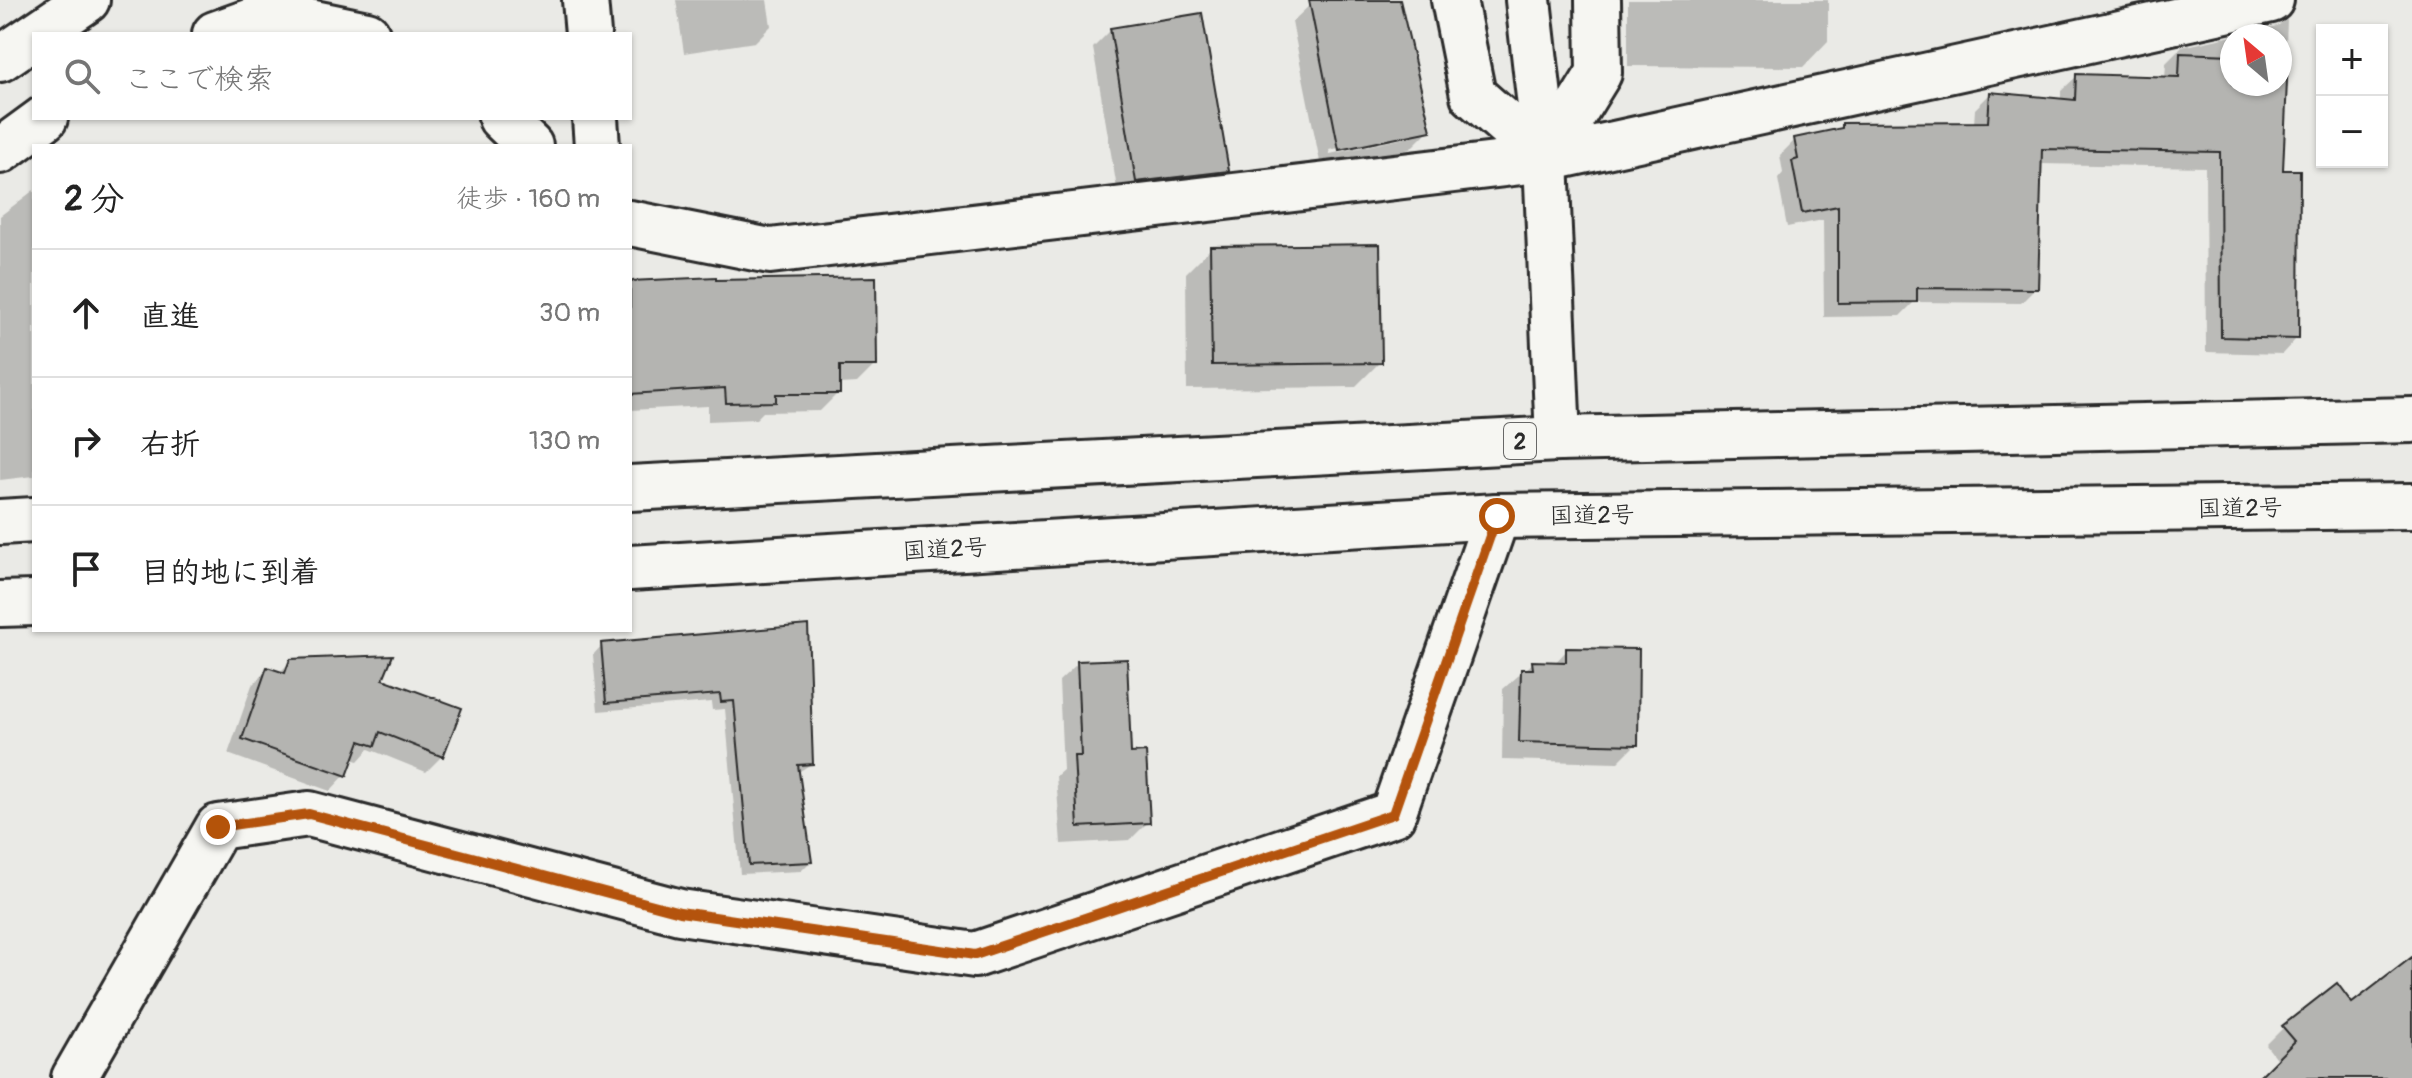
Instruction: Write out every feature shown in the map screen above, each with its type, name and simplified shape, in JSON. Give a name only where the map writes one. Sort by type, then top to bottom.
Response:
[{"type":"main road","points":[[40,32],[87,0]]},
{"type":"main road","points":[[585,0],[588,32]]},
{"type":"main road","points":[[1454,0],[1473,95],[1546,159]]},
{"type":"main road","points":[[1528,0],[1546,159],[1558,439]]},
{"type":"main road","points":[[1546,159],[1599,73],[1598,0]]},
{"type":"main road","points":[[632,223],[770,251],[1546,159],[2271,0]]},
{"type":"main road","points":[[221,32],[271,14],[357,32]]},
{"type":"main road","points":[[0,59],[32,38]]},
{"type":"main road","points":[[0,151],[42,120]]},
{"type":"main road","points":[[503,120],[528,144]]},
{"type":"main road","points":[[595,120],[597,144]]},
{"type":"main road","name":"2","points":[[632,488],[1558,439],[2412,420]]},
{"type":"main road","name":"国道2号","points":[[632,568],[1497,516],[2412,506]]},
{"type":"main road","points":[[74,1078],[218,827],[309,814],[680,912],[975,955],[1393,814],[1497,516]]},
{"type":"main road","points":[[0,522],[32,520]]},
{"type":"main road","points":[[0,604],[32,603]]},
{"type":"building","points":[[1309,0],[1400,0],[1431,131],[1339,150]]},
{"type":"building","points":[[1202,13],[1229,171],[1136,182],[1110,28]]},
{"type":"building","points":[[2180,53],[2220,55],[2220,96],[2286,96],[2283,170],[2300,170],[2299,339],[2221,337],[2220,152],[2042,149],[2038,289],[1917,288],[1917,302],[1838,303],[1838,206],[1802,213],[1792,161],[1798,159],[1794,138],[1842,128],[1842,123],[1988,122],[1990,92],[2075,100],[2076,74],[2179,77]]},
{"type":"building","points":[[1380,244],[1382,363],[1212,365],[1210,246]]},
{"type":"building","points":[[716,277],[716,280],[876,277],[877,366],[840,366],[840,394],[776,394],[776,402],[726,403],[725,388],[632,394],[632,281]]},
{"type":"building","points":[[808,625],[813,764],[798,765],[812,862],[749,865],[734,701],[721,702],[720,694],[606,703],[601,643]]},
{"type":"building","points":[[1566,648],[1639,649],[1638,745],[1519,742],[1521,669],[1533,669],[1532,661],[1566,662]]},
{"type":"building","points":[[393,655],[383,679],[462,708],[443,757],[380,732],[375,746],[360,741],[347,776],[242,739],[267,667],[285,673],[290,659]]},
{"type":"building","points":[[1127,659],[1131,753],[1146,752],[1150,823],[1078,827],[1074,756],[1081,756],[1077,661]]},
{"type":"building","points":[[2412,957],[2412,1078],[2258,1078],[2295,1041],[2282,1026],[2337,983],[2352,1003]]},
{"type":"route","points":[[218,827],[309,814],[680,912],[975,955],[1393,814],[1497,516]]}]
